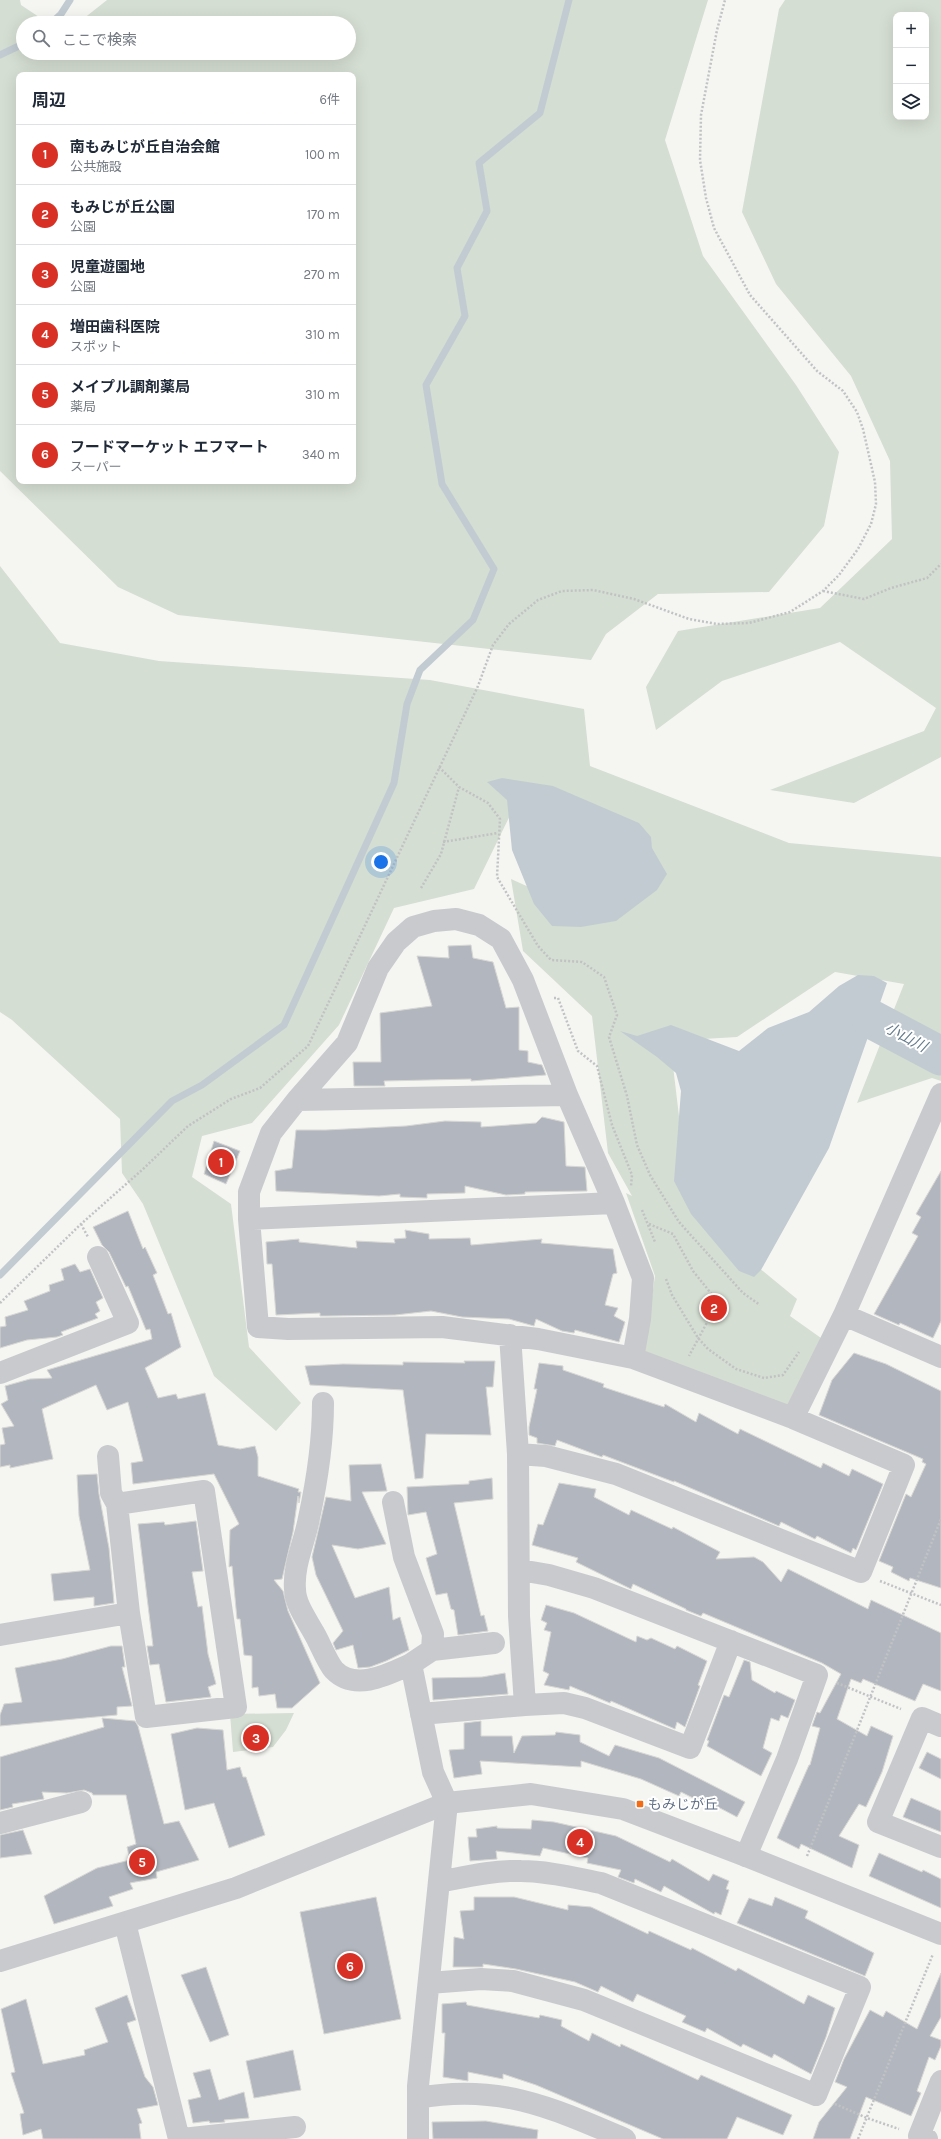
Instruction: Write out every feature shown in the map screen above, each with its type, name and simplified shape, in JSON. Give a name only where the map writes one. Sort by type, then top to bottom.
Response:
[{"type":"street","points":[[518,1454],[546,1456],[616,1474],[861,1572],[904,1465],[793,1418],[633,1358],[538,1339],[442,1327],[288,1329],[258,1327],[249,1219],[249,1192],[271,1133],[297,1100],[348,1043],[378,968],[396,942],[413,927],[434,921],[456,919],[479,925],[501,939],[523,980],[567,1094],[614,1203],[643,1278],[640,1319],[633,1358]]},
{"type":"street","points":[[297,1100],[567,1094]]},
{"type":"street","points":[[793,1418],[844,1315],[941,1094]]},
{"type":"street","points":[[249,1219],[614,1203]]},
{"type":"street","points":[[0,1373],[128,1323],[98,1257]]},
{"type":"street","points":[[844,1315],[941,1357]]},
{"type":"street","points":[[510,1335],[518,1454],[520,1570],[519,1616],[524,1705]]},
{"type":"street","points":[[323,1403],[323,1426],[310,1518],[298,1562],[295,1589],[299,1603],[335,1670],[349,1678],[361,1681],[379,1678],[411,1664],[432,1650],[494,1643]]},
{"type":"street","points":[[108,1456],[111,1492],[117,1504],[129,1613],[146,1717],[236,1707],[204,1491],[117,1504]]},
{"type":"street","points":[[393,1502],[404,1557],[432,1634],[432,1650]]},
{"type":"street","points":[[520,1570],[549,1575],[594,1588],[817,1675],[787,1759],[746,1856]]},
{"type":"street","points":[[0,1635],[129,1613]]},
{"type":"street","points":[[421,1714],[564,1703],[585,1708],[690,1748],[731,1641]]},
{"type":"street","points":[[411,1664],[433,1772],[447,1803],[438,1882],[418,2098],[418,2139]]},
{"type":"street","points":[[932,1722],[878,1822],[941,1848]]},
{"type":"street","points":[[0,1961],[236,1888],[447,1803],[531,1794],[623,1809],[799,1877],[938,1942]]},
{"type":"street","points":[[0,1823],[81,1802]]},
{"type":"street","points":[[429,1983],[481,1979],[513,1981],[584,2000],[816,2095],[860,1987],[601,1884],[558,1874],[521,1871],[478,1875],[438,1882]]},
{"type":"street","points":[[125,1923],[179,2139]]},
{"type":"street","points":[[923,2137],[941,2081]]},
{"type":"street","points":[[418,2098],[446,2093],[473,2093],[522,2099],[568,2114],[625,2139]]},
{"type":"street","points":[[182,2139],[295,2127]]},
{"type":"path","points":[[0,1303],[85,1220],[142,1170],[188,1126],[231,1099],[260,1088],[308,1046],[478,686],[493,645],[508,624],[538,600],[562,591],[593,590],[634,599],[689,619],[718,624],[749,623],[790,612],[823,591],[839,576],[858,549],[871,524],[876,504],[875,482],[863,429],[857,412],[843,391],[818,371],[750,295],[714,228],[706,198],[700,160],[702,115],[717,30],[725,0]]},
{"type":"path","points":[[823,591],[864,599],[891,588],[927,578],[941,564]]},
{"type":"path","points":[[439,766],[459,787],[488,803],[500,819],[496,877],[538,946],[551,960],[582,962],[604,977],[617,1015],[609,1037],[627,1096],[636,1144],[650,1175],[679,1222],[742,1293],[760,1305]]},
{"type":"path","points":[[421,888],[441,854],[459,787]]},
{"type":"path","points":[[443,842],[498,833]]},
{"type":"path","points":[[532,1003],[558,998],[578,1051],[597,1066],[612,1125],[632,1175],[631,1188]]},
{"type":"path","points":[[640,1208],[644,1212],[656,1246]]},
{"type":"path","points":[[648,1224],[673,1234],[693,1272],[718,1302],[698,1338],[680,1376]]},
{"type":"path","points":[[665,1275],[672,1295],[698,1338],[708,1349],[736,1369],[764,1378],[783,1375],[801,1350]]},
{"type":"path","points":[[799,1877],[941,1519]]},
{"type":"path","points":[[861,1572],[911,1594],[941,1605]]},
{"type":"path","points":[[817,1675],[932,1722]]},
{"type":"path","points":[[858,2139],[938,1942]]},
{"type":"path","points":[[816,2095],[866,2118],[923,2137]]},
{"type":"shaded area","points":[[0,0],[20,0],[21,5],[38,16],[16,16],[16,60],[356,60],[356,16],[87,16],[107,0],[708,0],[665,140],[703,256],[796,385],[839,452],[824,526],[769,592],[658,594],[606,634],[591,660],[178,615],[118,587],[0,471]]},
{"type":"shaded area","points":[[785,0],[941,0],[941,757],[854,803],[770,790],[924,731],[936,708],[840,642],[722,681],[656,730],[646,687],[678,631],[820,608],[892,539],[890,461],[851,376],[776,284],[742,212],[779,9]]},
{"type":"shaded area","points":[[0,566],[60,643],[159,661],[430,680],[584,709],[590,766],[789,843],[941,857],[941,1081],[932,1078],[857,1103],[904,984],[835,972],[737,1037],[670,1041],[687,1183],[741,1253],[797,1299],[790,1316],[821,1338],[789,1409],[644,1351],[655,1276],[626,1193],[632,1196],[608,1153],[592,1016],[523,951],[511,879],[571,906],[522,791],[474,889],[394,908],[339,1025],[252,1123],[202,1136],[192,1177],[231,1204],[249,1347],[301,1403],[276,1431],[214,1376],[143,1204],[122,1173],[120,1119],[12,1020],[0,1012]]},
{"type":"shaded area","points":[[502,778],[553,786],[639,823],[651,837],[652,848],[667,874],[657,890],[616,921],[581,927],[552,926],[534,904],[512,850],[507,800],[487,782]]},
{"type":"shaded area","points":[[858,975],[874,976],[887,983],[829,1148],[761,1270],[754,1277],[739,1271],[691,1214],[674,1181],[681,1091],[676,1073],[657,1057],[620,1031],[637,1036],[671,1025],[739,1051],[768,1028],[809,1012],[839,986]]},
{"type":"shaded area","points":[[294,1713],[286,1730],[273,1747],[233,1752],[230,1714]]},
{"type":"building","points":[[471,945],[473,958],[493,962],[506,1008],[519,1007],[519,1050],[528,1051],[528,1062],[542,1065],[546,1075],[471,1081],[471,1079],[384,1081],[385,1086],[354,1086],[353,1062],[381,1062],[380,1013],[432,1006],[417,956],[449,958],[448,946]]},
{"type":"building","points":[[542,1117],[564,1122],[566,1166],[585,1167],[587,1191],[525,1192],[525,1194],[506,1195],[465,1186],[465,1193],[427,1194],[427,1198],[400,1197],[400,1194],[379,1196],[276,1191],[275,1171],[292,1168],[296,1130],[406,1126],[445,1121],[481,1122],[481,1127],[536,1123]]},
{"type":"building","points":[[214,1141],[240,1151],[226,1184],[204,1174]]},
{"type":"building","points":[[941,1171],[941,1321],[933,1338],[900,1323],[899,1325],[874,1314],[918,1236],[912,1233],[921,1217],[916,1214]]},
{"type":"building","points":[[128,1211],[143,1249],[145,1247],[157,1273],[153,1275],[168,1314],[171,1313],[181,1347],[145,1368],[158,1398],[176,1394],[178,1399],[205,1393],[218,1445],[240,1449],[255,1446],[258,1457],[258,1476],[299,1489],[298,1492],[301,1492],[299,1503],[298,1496],[293,1532],[282,1579],[274,1580],[283,1591],[288,1611],[320,1683],[292,1708],[277,1708],[275,1694],[259,1696],[258,1687],[252,1688],[252,1656],[244,1655],[240,1619],[237,1619],[232,1566],[229,1567],[230,1530],[239,1524],[214,1474],[133,1484],[131,1463],[143,1461],[128,1402],[107,1410],[96,1385],[42,1409],[53,1459],[10,1468],[10,1465],[0,1467],[0,1445],[5,1444],[2,1428],[14,1426],[1,1404],[8,1400],[5,1386],[30,1379],[52,1378],[47,1370],[152,1339],[150,1329],[146,1330],[128,1286],[126,1287],[109,1252],[102,1245],[93,1227]]},
{"type":"building","points":[[405,1230],[429,1234],[429,1239],[470,1238],[471,1245],[542,1239],[541,1243],[613,1249],[617,1273],[613,1274],[605,1305],[618,1308],[614,1316],[625,1322],[619,1342],[575,1330],[574,1333],[562,1331],[536,1319],[534,1326],[509,1319],[462,1317],[431,1311],[395,1315],[320,1316],[320,1313],[276,1315],[272,1264],[267,1264],[266,1242],[299,1239],[299,1242],[357,1248],[356,1241],[395,1243],[394,1239],[406,1238]]},
{"type":"building","points":[[75,1264],[80,1272],[90,1269],[103,1298],[96,1302],[100,1311],[95,1314],[98,1318],[61,1332],[63,1335],[57,1337],[27,1340],[0,1348],[0,1327],[6,1326],[5,1317],[28,1310],[24,1301],[50,1291],[49,1285],[64,1280],[61,1269]]},
{"type":"building","points":[[854,1353],[886,1364],[941,1391],[941,1588],[910,1578],[909,1581],[891,1572],[893,1567],[879,1561],[906,1494],[911,1497],[926,1464],[922,1462],[923,1459],[819,1415],[832,1380]]},
{"type":"building","points":[[464,1361],[495,1361],[493,1387],[486,1387],[491,1435],[426,1434],[423,1478],[415,1479],[403,1390],[310,1385],[305,1366],[343,1364],[403,1365],[403,1362],[465,1363]]},
{"type":"building","points":[[539,1363],[563,1366],[563,1370],[604,1384],[603,1387],[664,1407],[665,1404],[696,1422],[699,1413],[738,1434],[740,1429],[821,1468],[823,1463],[849,1476],[852,1469],[883,1484],[856,1550],[853,1548],[851,1553],[817,1536],[815,1539],[781,1522],[779,1526],[674,1481],[603,1455],[602,1457],[557,1440],[555,1446],[537,1443],[537,1438],[529,1435],[529,1427],[537,1389],[534,1389]]},
{"type":"building","points":[[381,1464],[387,1491],[362,1492],[386,1544],[358,1549],[332,1545],[355,1598],[389,1587],[393,1620],[400,1617],[409,1650],[370,1667],[358,1668],[353,1645],[336,1650],[333,1643],[343,1631],[316,1575],[312,1557],[326,1497],[351,1501],[349,1465]]},
{"type":"building","points":[[97,1474],[99,1494],[109,1548],[114,1603],[94,1606],[94,1597],[54,1601],[51,1574],[90,1570],[79,1516],[77,1475]]},
{"type":"building","points":[[492,1478],[493,1499],[454,1503],[481,1616],[484,1615],[488,1631],[458,1635],[454,1610],[451,1609],[447,1593],[436,1595],[426,1558],[437,1554],[426,1512],[408,1515],[407,1487],[469,1484],[469,1481]]},
{"type":"building","points":[[559,1483],[596,1489],[594,1497],[629,1515],[631,1510],[672,1529],[673,1527],[720,1552],[716,1559],[754,1557],[763,1562],[781,1582],[788,1569],[868,1609],[871,1600],[941,1633],[941,1691],[923,1684],[915,1701],[863,1679],[861,1683],[851,1679],[837,1719],[867,1736],[871,1726],[893,1736],[882,1772],[866,1807],[859,1804],[839,1836],[859,1845],[852,1868],[801,1844],[799,1849],[777,1838],[810,1765],[820,1728],[812,1726],[817,1712],[820,1713],[841,1674],[822,1663],[703,1613],[701,1616],[686,1610],[633,1584],[631,1589],[576,1562],[578,1558],[532,1545],[538,1524],[543,1525]]},
{"type":"building","points":[[196,1521],[203,1571],[192,1572],[198,1607],[202,1606],[208,1654],[216,1684],[208,1687],[211,1697],[166,1702],[159,1664],[150,1665],[147,1646],[153,1646],[138,1524],[164,1522],[165,1525]]},
{"type":"building","points":[[546,1605],[574,1613],[636,1642],[637,1636],[647,1640],[651,1638],[675,1649],[677,1646],[707,1661],[698,1685],[700,1686],[685,1727],[677,1722],[675,1729],[611,1701],[610,1703],[570,1686],[569,1690],[544,1685],[549,1674],[543,1671],[551,1632],[544,1630],[547,1623],[541,1620]]},
{"type":"building","points":[[111,1646],[122,1646],[125,1667],[122,1667],[132,1706],[117,1707],[117,1715],[0,1726],[0,1715],[4,1704],[22,1702],[15,1668],[62,1659]]},
{"type":"building","points":[[744,1660],[750,1662],[752,1680],[775,1693],[776,1691],[795,1700],[788,1718],[781,1715],[779,1721],[771,1718],[763,1748],[772,1753],[761,1776],[707,1746],[709,1741],[707,1740],[724,1695],[729,1697]]},
{"type":"building","points":[[505,1673],[508,1694],[433,1700],[432,1678],[482,1677]]},
{"type":"building","points":[[102,1718],[135,1721],[138,1726],[164,1824],[179,1821],[199,1860],[156,1872],[157,1878],[130,1883],[133,1889],[109,1897],[113,1906],[54,1924],[44,1896],[97,1868],[130,1860],[127,1847],[136,1844],[126,1795],[93,1795],[92,1793],[84,1790],[67,1793],[42,1792],[44,1799],[12,1804],[13,1807],[0,1810],[0,1757],[104,1727]]},
{"type":"building","points":[[481,1721],[481,1736],[512,1736],[514,1753],[522,1736],[555,1735],[556,1732],[580,1735],[580,1742],[609,1756],[615,1745],[659,1758],[745,1802],[737,1817],[718,1807],[717,1810],[681,1792],[679,1796],[641,1779],[581,1761],[581,1767],[480,1761],[482,1774],[454,1778],[449,1750],[464,1749],[464,1723]]},
{"type":"building","points":[[197,1728],[223,1730],[227,1770],[240,1767],[243,1777],[246,1777],[265,1835],[229,1848],[214,1803],[185,1810],[171,1734]]},
{"type":"building","points":[[927,1752],[941,1759],[941,1779],[919,1768]]},
{"type":"building","points":[[911,1798],[941,1811],[941,1832],[903,1817]]},
{"type":"building","points":[[532,1820],[554,1822],[616,1836],[670,1862],[672,1859],[709,1881],[713,1874],[729,1881],[726,1889],[729,1890],[721,1915],[715,1912],[714,1914],[664,1886],[661,1892],[635,1879],[634,1883],[618,1877],[621,1870],[587,1863],[588,1858],[543,1848],[540,1856],[496,1851],[497,1859],[470,1861],[468,1837],[477,1837],[476,1829],[497,1826],[497,1828],[531,1829]]},
{"type":"building","points":[[23,1830],[32,1854],[0,1858],[0,1835]]},
{"type":"building","points":[[879,1853],[922,1872],[923,1870],[941,1879],[941,1908],[869,1876]]},
{"type":"building","points":[[376,1897],[401,2019],[324,2034],[300,1912]]},
{"type":"building","points":[[474,1897],[514,1897],[568,1910],[568,1905],[591,1907],[648,1934],[649,1931],[691,1950],[692,1948],[736,1971],[738,1968],[804,2004],[808,1995],[835,2008],[826,2037],[811,2074],[774,2054],[772,2058],[743,2044],[741,2047],[707,2028],[705,2032],[682,2022],[686,2016],[637,1994],[633,2002],[601,1986],[598,1992],[575,1982],[516,1969],[483,1964],[483,1967],[453,1967],[454,1937],[464,1939],[460,1911],[474,1910]]},
{"type":"building","points":[[775,1897],[808,1911],[805,1918],[874,1953],[865,1976],[737,1923],[749,1898],[772,1906]]},
{"type":"building","points":[[206,1967],[229,2035],[210,2042],[181,1975]]},
{"type":"building","points":[[941,1973],[941,2017],[930,2036],[941,2040],[941,2046],[935,2060],[929,2057],[917,2091],[921,2093],[911,2116],[866,2097],[850,2139],[813,2139],[819,2122],[847,2087],[835,2082],[844,2059],[870,2010],[883,2017],[886,2011],[917,2029]]},
{"type":"building","points":[[127,1995],[136,2020],[127,2023],[145,2077],[153,2087],[158,2105],[137,2109],[142,2123],[139,2124],[141,2139],[43,2139],[41,2129],[23,2135],[20,2114],[24,2113],[11,2073],[15,2072],[1,2009],[26,1999],[43,2064],[85,2055],[84,2050],[108,2042],[95,2008]]},
{"type":"building","points":[[466,2002],[467,2005],[539,2018],[540,2015],[562,2020],[561,2026],[589,2041],[592,2033],[620,2047],[621,2044],[698,2080],[701,2075],[792,2115],[783,2135],[737,2117],[727,2139],[663,2139],[536,2085],[503,2074],[503,2079],[468,2072],[468,2081],[443,2077],[445,2033],[442,2033],[442,2004]]},
{"type":"building","points":[[293,2050],[301,2090],[254,2098],[246,2061]]},
{"type":"building","points":[[210,2069],[219,2100],[244,2092],[249,2118],[224,2120],[225,2122],[210,2123],[209,2121],[193,2123],[188,2100],[201,2097],[193,2073]]},
{"type":"building","points":[[486,2121],[538,2130],[537,2139],[433,2139],[432,2122]]},
{"type":"waterway","points":[[59,16],[70,0]]},
{"type":"waterway","points":[[0,1275],[172,1101],[202,1085],[284,1025],[394,783],[407,704],[420,670],[473,620],[494,569],[442,484],[426,385],[465,316],[457,268],[487,211],[479,163],[540,113],[569,0]]},
{"type":"waterway","points":[[0,55],[16,47]]},
{"type":"waterway","name":"小山川","points":[[871,1019],[941,1056]]},
{"type":"place","name":"南もみじが丘自治会館","points":[[221,1162]]},
{"type":"place","name":"もみじが丘公園","points":[[714,1308]]},
{"type":"place","name":"児童遊園地","points":[[256,1738]]},
{"type":"place","name":"もみじが丘","points":[[640,1804]]},
{"type":"place","name":"増田歯科医院","points":[[580,1842]]},
{"type":"place","name":"メイプル調剤薬局","points":[[142,1862]]},
{"type":"place","name":"フードマーケット エフマート","points":[[350,1966]]}]
